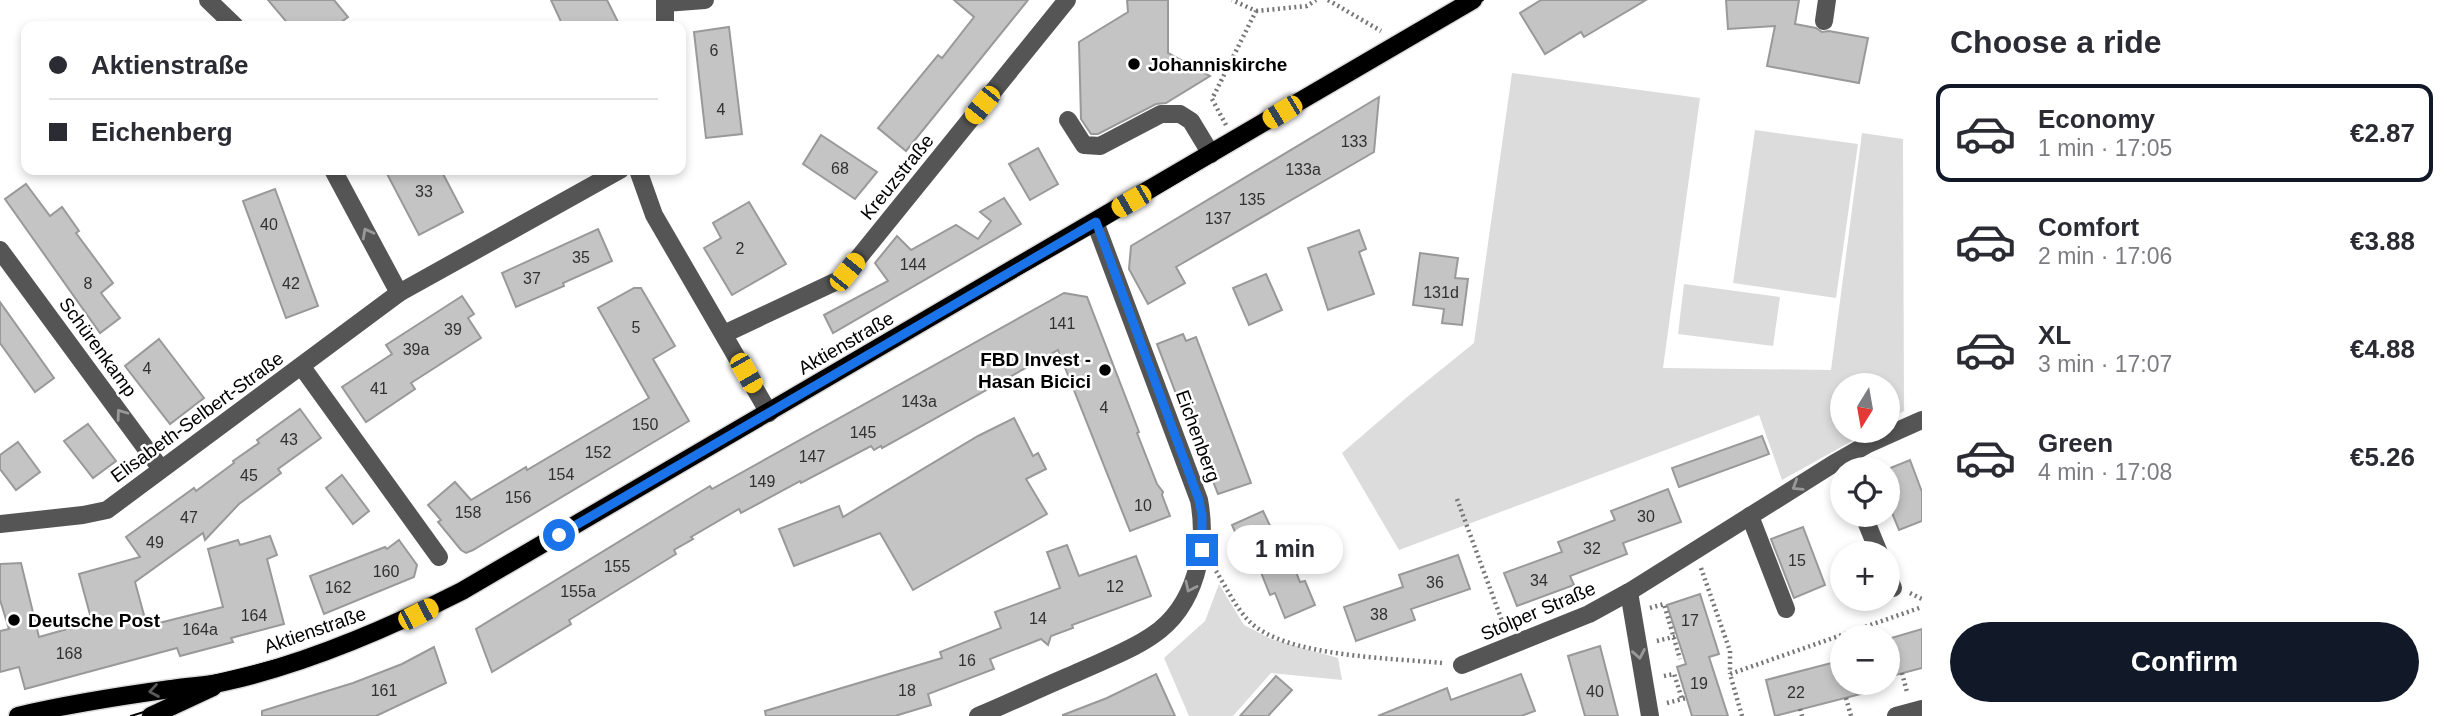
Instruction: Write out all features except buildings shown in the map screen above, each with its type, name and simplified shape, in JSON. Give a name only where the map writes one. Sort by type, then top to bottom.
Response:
[{"type":"main road","name":"Aktienstraße","points":[[18,716],[117,697],[222,682],[293,662],[359,639],[418,614],[769,413],[1472,0]]},
{"type":"main road","name":"Aktienstraße","points":[[151,716],[222,682]]},
{"type":"street","points":[[208,0],[230,21]]},
{"type":"street","points":[[665,21],[665,1],[705,0]]},
{"type":"street","name":"Kreuzstraße","points":[[724,334],[839,280],[1067,0]]},
{"type":"street","points":[[1824,21],[1827,0]]},
{"type":"street","points":[[1068,120],[1084,145],[1100,146],[1161,114],[1180,114],[1191,121],[1211,154]]},
{"type":"street","points":[[336,175],[398,293]]},
{"type":"street","name":"Elisabeth-Selbert-Straße","points":[[0,524],[96,514],[107,510],[398,293],[611,175]]},
{"type":"street","points":[[640,175],[654,215],[769,413]]},
{"type":"street","name":"Eichenberg","points":[[978,716],[1116,655],[1155,634],[1174,615],[1189,592],[1197,573],[1202,550],[1199,500],[1096,222]]},
{"type":"street","name":"Schürenkamp","points":[[0,250],[161,469]]},
{"type":"street","points":[[302,367],[439,557]]},
{"type":"street","name":"Stolper Straße","points":[[1852,457],[1868,444],[1922,420]]},
{"type":"street","name":"Stolper Straße","points":[[1462,665],[1589,614],[1750,516],[1830,472]]},
{"type":"street","points":[[1750,516],[1786,609]]},
{"type":"street","points":[[1632,590],[1632,614],[1650,716]]},
{"type":"street","points":[[1896,716],[1922,709]]},
{"type":"path","points":[[1232,0],[1256,11],[1307,6],[1316,0]]},
{"type":"path","points":[[1328,0],[1395,39],[1398,44]]},
{"type":"path","points":[[1235,140],[1212,99],[1256,11]]},
{"type":"path","points":[[1457,499],[1512,646]]},
{"type":"path","points":[[1202,550],[1248,620],[1273,638],[1353,655],[1462,665]]},
{"type":"path","points":[[1695,551],[1730,651],[1730,674],[1742,716]]},
{"type":"path","points":[[1632,614],[1664,604],[1680,659]]},
{"type":"path","points":[[1730,674],[1922,607]]},
{"type":"path","points":[[1644,681],[1674,674],[1682,699]]},
{"type":"path","points":[[1846,698],[1851,716]]},
{"type":"path","points":[[1800,709],[1802,716]]},
{"type":"shaded area","points":[[1512,73],[1700,98],[1663,368],[1831,370],[1862,133],[1903,139],[1904,411],[1900,413],[1900,373],[1830,373],[1830,443],[1848,443],[1782,480],[1759,415],[1399,550],[1342,453],[1474,343]]},
{"type":"shaded area","points":[[1755,130],[1858,144],[1836,298],[1733,283]]},
{"type":"shaded area","points":[[1684,284],[1780,297],[1773,346],[1678,334]]},
{"type":"shaded area","points":[[1219,584],[1244,625],[1271,639],[1338,658],[1342,680],[1271,673],[1233,716],[1189,716],[1164,658],[1205,621]]},
{"type":"tram line","points":[[32,716],[227,673],[291,656],[356,634],[458,586],[1098,215],[1460,0]]},
{"type":"tram line","points":[[847,373],[1099,229],[1483,0]]},
{"type":"tram line","points":[[131,716],[365,641],[450,601]]},
{"type":"place","name":"Johanniskirche","points":[[1134,64]]},
{"type":"place","name":"FBD Invest - Hasan Bicici","points":[[1105,370]]},
{"type":"place","name":"Deutsche Post","points":[[14,620]]},
{"type":"route","points":[[559,535],[1096,222],[1199,500],[1202,550]]}]
